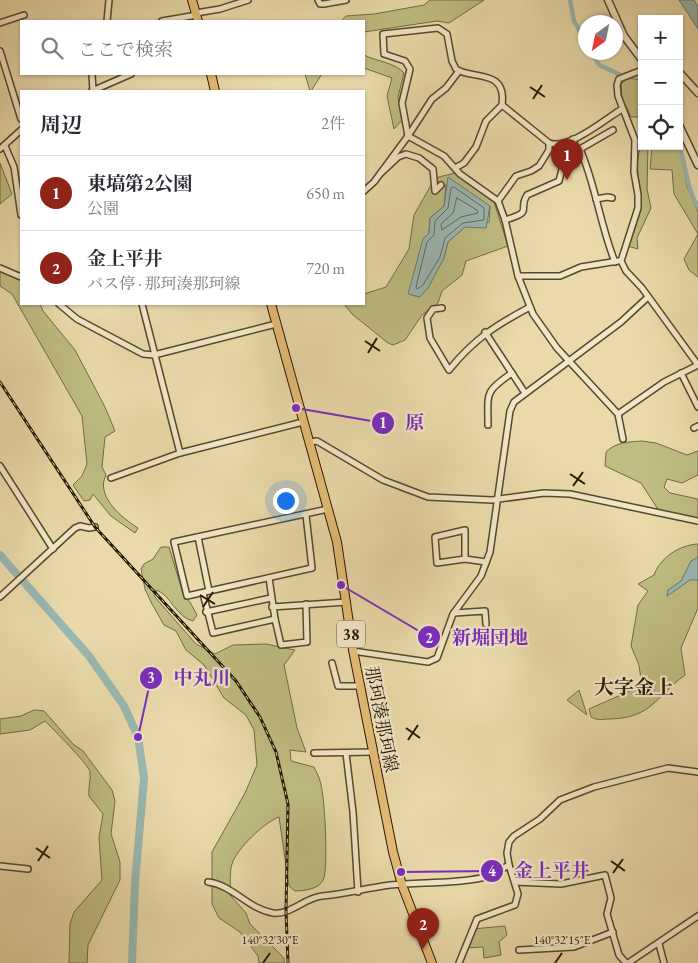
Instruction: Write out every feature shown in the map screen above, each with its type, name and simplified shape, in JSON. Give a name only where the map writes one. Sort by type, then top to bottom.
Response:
[{"type":"main road","points":[[192,0],[197,16]]},
{"type":"main road","points":[[211,75],[215,90]]},
{"type":"main road","name":"那珂湊那珂線","points":[[271,305],[328,509],[347,602],[353,651],[391,845],[402,885],[432,963]]},
{"type":"street","points":[[107,20],[109,0]]},
{"type":"street","points":[[169,20],[197,16],[248,0]]},
{"type":"street","points":[[318,0],[320,4],[324,4],[346,0]]},
{"type":"street","points":[[608,0],[624,36],[638,55]]},
{"type":"street","points":[[0,23],[24,15]]},
{"type":"street","points":[[408,136],[402,103],[410,69],[405,61],[384,54],[383,34],[426,28],[444,30],[448,38],[453,66],[459,71],[489,78],[503,93],[502,105],[483,125],[482,137],[476,147],[464,163],[455,168]]},
{"type":"street","points":[[0,51],[20,116]]},
{"type":"street","points":[[365,190],[408,136],[432,99],[446,88],[459,71]]},
{"type":"street","points":[[618,261],[638,208],[638,195],[634,172],[634,140],[618,96],[618,82],[620,79],[638,72]]},
{"type":"street","points":[[92,75],[93,90]]},
{"type":"street","points":[[95,90],[129,75]]},
{"type":"street","points":[[683,76],[698,93]]},
{"type":"street","points":[[502,105],[549,143],[558,146],[622,109]]},
{"type":"street","points":[[505,220],[518,216],[524,211],[527,195],[559,181],[562,165],[578,149],[613,130]]},
{"type":"street","points":[[20,131],[2,147],[14,167],[20,208]]},
{"type":"street","points":[[683,133],[698,165]]},
{"type":"street","points":[[408,136],[444,156],[455,168],[498,201],[505,220],[518,276],[538,324],[557,348],[618,414],[623,439]]},
{"type":"street","points":[[573,139],[596,199],[607,242],[618,261],[648,297],[698,365],[664,382],[618,414]]},
{"type":"street","points":[[498,201],[516,176],[532,172],[539,166],[549,150],[549,143]]},
{"type":"street","points":[[378,174],[384,172],[398,157],[406,154],[419,158],[433,169],[435,192],[441,185]]},
{"type":"street","points":[[596,199],[603,197],[612,198]]},
{"type":"street","points":[[518,276],[560,276],[581,267],[618,261]]},
{"type":"street","points":[[0,268],[20,277]]},
{"type":"street","points":[[353,651],[434,660],[437,658],[454,613],[481,576],[492,543],[510,411],[516,399],[621,322],[648,297]]},
{"type":"street","points":[[60,305],[77,319],[143,354],[154,354],[276,324]]},
{"type":"street","points":[[142,305],[180,454]]},
{"type":"street","points":[[442,308],[434,309],[427,318],[430,338],[448,370],[467,347],[485,332],[530,307]]},
{"type":"street","points":[[485,332],[525,393]]},
{"type":"street","points":[[488,425],[488,394],[492,386],[512,373]]},
{"type":"street","points":[[681,373],[698,407]]},
{"type":"street","points":[[110,478],[180,454],[303,422]]},
{"type":"street","points":[[309,442],[317,441],[368,473],[419,495],[448,499],[499,499],[544,493],[570,494],[698,521]]},
{"type":"street","points":[[0,466],[53,549]]},
{"type":"street","points":[[306,515],[312,568],[186,596],[174,542],[328,509]]},
{"type":"street","points":[[0,597],[75,528],[80,526],[95,527]]},
{"type":"street","points":[[465,559],[465,530],[435,537],[437,563],[465,559],[486,562]]},
{"type":"street","points":[[198,537],[206,592],[206,612],[213,633],[275,619]]},
{"type":"street","points":[[268,578],[272,607],[281,645],[307,642],[306,604]]},
{"type":"street","points":[[206,612],[271,598]]},
{"type":"street","points":[[272,607],[347,602]]},
{"type":"street","points":[[454,613],[485,611],[486,624]]},
{"type":"street","points":[[332,663],[338,686],[360,686]]},
{"type":"street","points":[[314,753],[374,752]]},
{"type":"street","points":[[346,753],[353,812],[358,892]]},
{"type":"street","points":[[459,963],[477,918],[515,905],[518,894],[509,865],[508,847],[514,836],[540,819],[565,796],[668,768],[698,772]]},
{"type":"street","points":[[208,882],[219,884],[258,908],[274,913],[286,912],[306,899],[402,885],[482,878],[509,865]]},
{"type":"street","points":[[0,866],[28,869]]},
{"type":"street","points":[[515,882],[561,884],[605,875],[611,898],[607,914],[619,955],[627,963],[634,961],[698,916]]},
{"type":"street","points":[[519,950],[574,947],[613,932]]},
{"type":"street","points":[[659,944],[664,963]]},
{"type":"shaded area","points":[[430,0],[484,0],[449,23],[437,21],[365,32],[365,20],[342,20],[346,16],[374,14],[424,5]]},
{"type":"shaded area","points":[[365,55],[391,64],[404,73],[398,97],[402,120],[394,129],[387,96],[392,78],[365,68]]},
{"type":"shaded area","points":[[305,75],[321,75],[312,90],[310,90]]},
{"type":"shaded area","points":[[628,78],[638,79],[638,117],[631,117],[622,98],[621,84]]},
{"type":"shaded area","points":[[640,150],[648,150],[647,189],[651,208],[637,238],[638,249],[627,246],[641,206],[638,167]]},
{"type":"shaded area","points":[[652,150],[679,150],[687,187],[698,212],[698,234],[674,194],[672,170],[650,169]]},
{"type":"shaded area","points":[[0,163],[12,194],[0,204]]},
{"type":"shaded area","points":[[455,173],[494,202],[508,246],[466,261],[462,275],[442,291],[438,303],[422,315],[405,340],[393,345],[352,314],[345,305],[365,305],[365,294],[386,287],[409,249],[414,215],[435,178]],"holes":[[[446,185],[490,206],[489,222],[465,227],[448,242],[444,258],[419,297],[409,294],[429,233],[430,218],[444,206]]]},
{"type":"shaded area","points":[[698,234],[698,277],[689,270],[684,259]]},
{"type":"shaded area","points":[[0,272],[20,280],[20,305],[40,305],[43,311],[75,350],[105,407],[115,431],[105,437],[102,467],[106,475],[104,491],[112,506],[138,528],[135,533],[111,516],[93,494],[90,500],[84,501],[73,485],[82,476],[87,464],[82,416],[12,294],[0,286]]},
{"type":"shaded area","points":[[642,441],[656,443],[687,455],[698,451],[698,475],[682,483],[667,479],[664,487],[670,493],[698,499],[698,518],[659,511],[641,483],[605,466],[606,452],[614,446],[622,443]]},
{"type":"shaded area","points":[[698,544],[698,608],[681,648],[685,675],[652,705],[635,715],[624,718],[603,719],[591,717],[589,709],[632,690],[641,680],[639,665],[631,646],[638,605],[648,591],[638,584],[654,575],[661,563],[677,550]]},
{"type":"shaded area","points":[[161,547],[169,547],[184,597],[190,602],[197,615],[193,621],[187,619],[162,593],[157,590],[154,596],[196,644],[215,654],[233,645],[266,644],[295,650],[284,665],[297,728],[306,752],[290,750],[291,761],[314,767],[320,779],[325,829],[326,858],[324,878],[319,885],[307,890],[295,891],[289,886],[279,817],[266,825],[239,851],[232,864],[230,875],[230,895],[246,913],[250,924],[284,958],[284,963],[259,963],[258,956],[240,932],[219,918],[212,904],[212,852],[245,793],[257,765],[254,730],[246,715],[224,698],[204,665],[186,650],[176,631],[164,625],[152,604],[145,589],[141,569],[144,564],[153,559]]},
{"type":"shaded area","points":[[579,690],[587,715],[567,700]]},
{"type":"shaded area","points":[[34,710],[44,711],[73,744],[83,751],[112,790],[115,801],[111,834],[120,862],[120,880],[88,945],[87,963],[69,963],[70,924],[74,912],[102,880],[99,838],[103,814],[89,796],[90,772],[88,768],[70,746],[45,721],[30,730],[0,734],[0,719],[21,716]]},
{"type":"shaded area","points":[[505,926],[507,935],[499,942],[501,955],[484,958],[483,947],[466,948],[472,929]]},
{"type":"water","points":[[679,0],[694,0],[698,7],[698,29]]},
{"type":"water","points":[[448,177],[490,206],[486,228],[465,227],[448,242],[444,258],[428,288],[420,297],[408,294],[423,239],[429,233],[430,218],[444,206]]},
{"type":"water","points":[[698,557],[698,580],[690,580],[667,596],[668,590],[681,581],[691,561]]},
{"type":"waterway","points":[[570,0],[574,21],[578,28]]},
{"type":"waterway","points":[[596,60],[599,65],[621,75]]},
{"type":"waterway","points":[[680,150],[691,192],[698,207]]},
{"type":"waterway","points":[[0,555],[89,656],[124,706],[138,737],[144,778],[135,883],[132,963]]},
{"type":"railway","points":[[0,382],[95,527],[236,681],[260,717],[276,752],[288,804],[286,911],[288,963]]},
{"type":"place","name":"東塙第2公園","points":[[567,180]]},
{"type":"place","name":"原","points":[[296,408]]},
{"type":"place","name":"新堀団地","points":[[341,585]]},
{"type":"place","name":"中丸川","points":[[138,737]]},
{"type":"place","name":"金上平井","points":[[401,872]]},
{"type":"district","name":"大字金上","points":[[634,687]]}]
